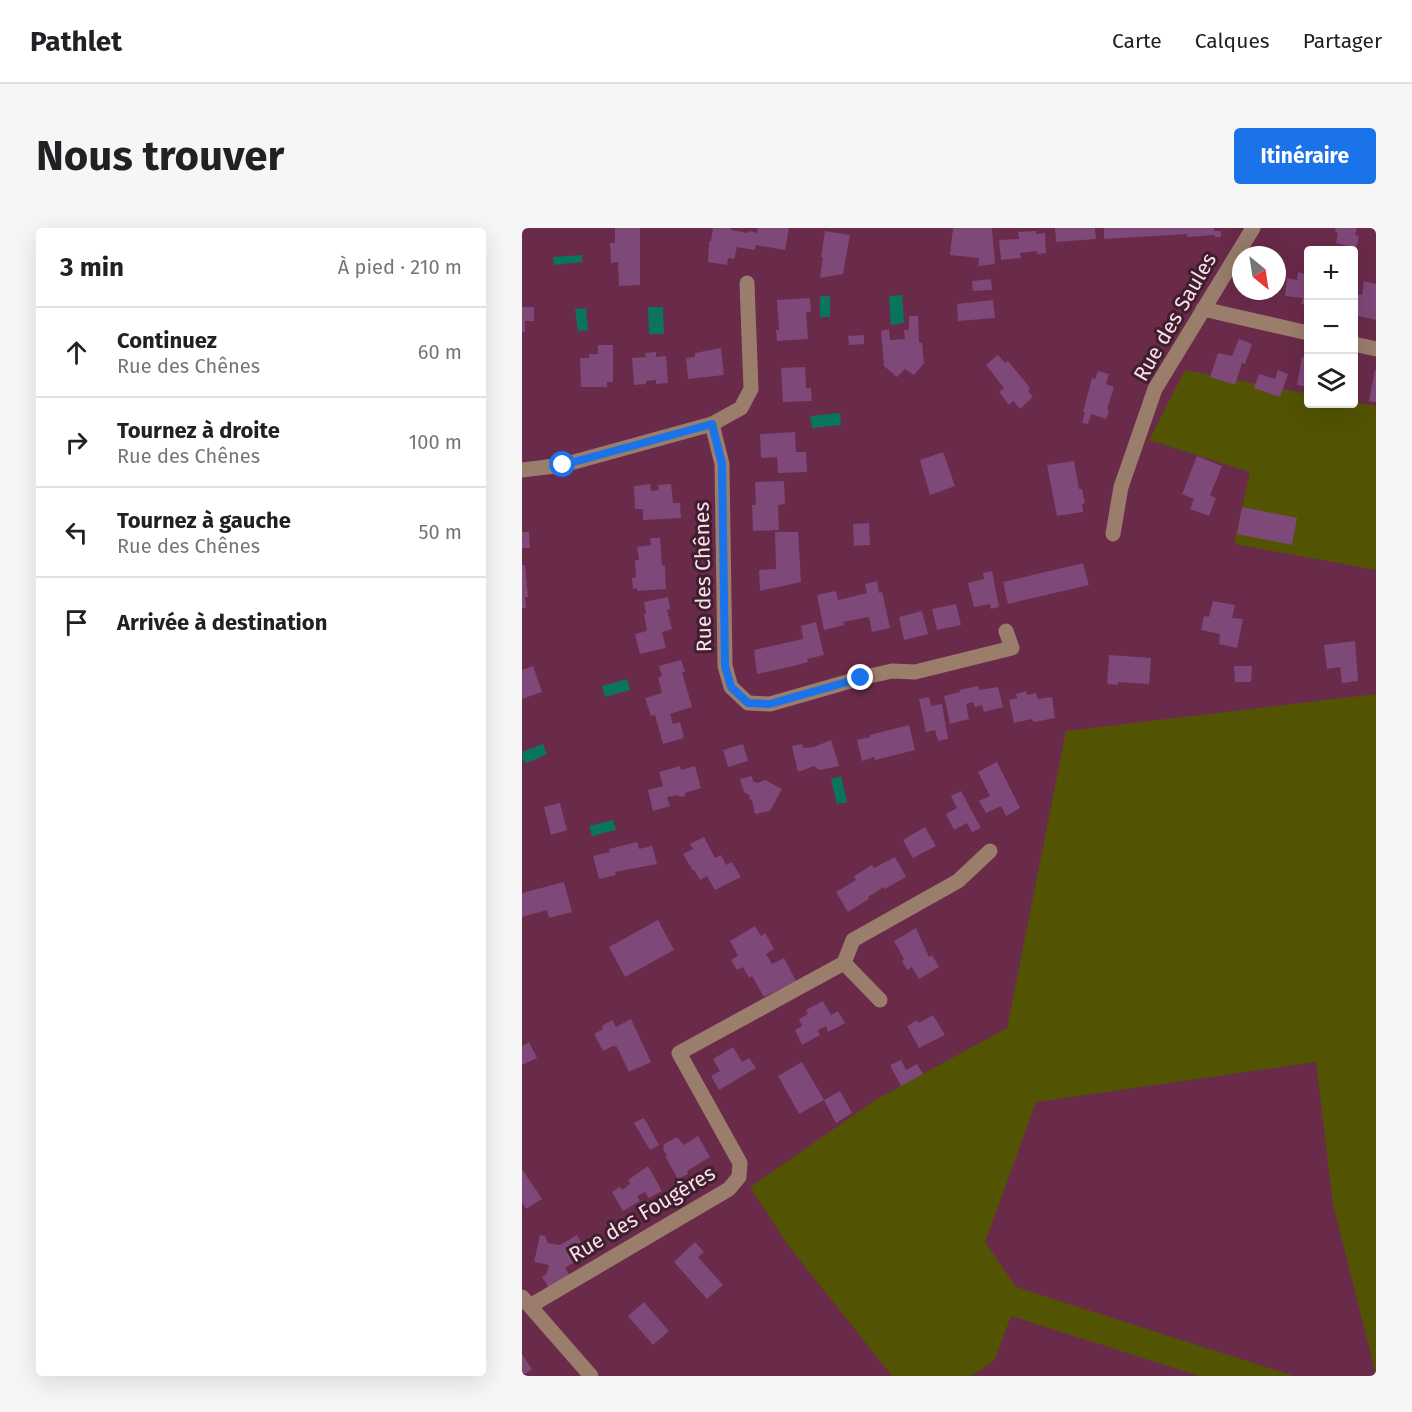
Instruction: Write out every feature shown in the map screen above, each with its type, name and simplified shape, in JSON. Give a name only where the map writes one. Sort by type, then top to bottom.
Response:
[{"type":"street","name":"Rue des Saules","points":[[1113,534],[1121,487],[1155,389],[1253,228]]},
{"type":"street","points":[[522,470],[563,465],[712,424],[741,408],[751,389],[747,283]]},
{"type":"street","points":[[1203,309],[1304,332]]},
{"type":"street","points":[[1358,345],[1376,349]]},
{"type":"street","name":"Rue des Chênes","points":[[712,424],[722,464],[725,666],[731,687],[748,703],[770,704],[871,676],[892,672],[915,672],[1011,648],[1006,631]]},
{"type":"street","points":[[880,1000],[844,963],[853,940],[958,881],[990,851]]},
{"type":"street","name":"Rue des Fougères","points":[[526,1301],[729,1189],[739,1177],[740,1163],[679,1053],[844,963]]},
{"type":"street","points":[[526,1301],[591,1376]]},
{"type":"shaded area","points":[[582,255],[582,262],[554,265],[553,257]]},
{"type":"shaded area","points":[[902,295],[904,323],[891,325],[889,296]]},
{"type":"shaded area","points":[[820,296],[830,296],[830,317],[820,317]]},
{"type":"shaded area","points":[[648,307],[663,307],[664,334],[649,334]]},
{"type":"shaded area","points":[[586,308],[588,330],[578,331],[575,309]]},
{"type":"shaded area","points":[[1185,370],[1304,393],[1304,408],[1358,408],[1358,403],[1376,406],[1376,570],[1234,544],[1250,472],[1149,440]]},
{"type":"shaded area","points":[[840,413],[841,425],[812,428],[810,416]]},
{"type":"shaded area","points":[[627,679],[630,690],[605,697],[602,686]]},
{"type":"shaded area","points":[[1376,694],[1376,1374],[1333,1204],[1316,1062],[1036,1102],[985,1242],[1016,1287],[1294,1376],[1199,1376],[1011,1316],[994,1361],[971,1376],[892,1376],[788,1245],[750,1187],[877,1099],[1007,1028],[1066,731]]},
{"type":"shaded area","points":[[543,744],[547,754],[527,763],[523,761],[522,752]]},
{"type":"shaded area","points":[[841,776],[847,802],[837,804],[831,779]]},
{"type":"shaded area","points":[[613,820],[616,830],[592,836],[589,826]]},
{"type":"building","points":[[615,228],[640,228],[640,285],[619,286],[618,262],[611,263],[610,243],[615,243]]},
{"type":"building","points":[[713,228],[731,228],[731,230],[757,233],[758,228],[789,228],[785,250],[756,245],[755,250],[737,247],[734,259],[728,258],[727,265],[708,262],[709,242]]},
{"type":"building","points":[[953,228],[992,228],[995,264],[978,266],[979,258],[950,255]]},
{"type":"building","points":[[1055,228],[1095,228],[1096,239],[1056,242]]},
{"type":"building","points":[[1104,228],[1214,228],[1214,231],[1221,231],[1221,237],[1215,237],[1215,235],[1187,237],[1187,234],[1104,239]]},
{"type":"building","points":[[1336,228],[1357,228],[1355,235],[1359,236],[1356,246],[1336,243],[1338,233],[1335,232]]},
{"type":"building","points":[[825,231],[850,235],[843,274],[820,278],[823,257],[821,257]]},
{"type":"building","points":[[1036,231],[1036,234],[1045,233],[1046,253],[1037,254],[1037,251],[1020,253],[1021,258],[1001,260],[999,240],[1019,239],[1018,232]]},
{"type":"building","points":[[1298,272],[1304,274],[1304,304],[1301,304],[1303,298],[1286,296],[1287,278],[1297,280]]},
{"type":"building","points":[[991,279],[992,290],[973,291],[972,281]]},
{"type":"building","points":[[1364,281],[1376,284],[1376,320],[1358,316],[1358,294],[1362,295]]},
{"type":"building","points":[[810,298],[811,312],[806,312],[808,339],[777,341],[776,330],[779,330],[777,300]]},
{"type":"building","points":[[993,300],[995,318],[958,321],[957,304]]},
{"type":"building","points":[[522,307],[534,307],[534,321],[525,321],[525,332],[522,332]]},
{"type":"building","points":[[909,316],[918,316],[919,342],[922,343],[924,363],[914,375],[905,369],[897,377],[884,366],[881,331],[889,329],[890,340],[905,339],[904,330],[909,330]]},
{"type":"building","points":[[864,335],[864,344],[849,345],[848,336]]},
{"type":"building","points":[[1239,339],[1252,344],[1245,364],[1242,363],[1235,385],[1210,377],[1218,353],[1232,356]]},
{"type":"building","points":[[598,345],[613,345],[613,382],[607,382],[607,387],[581,387],[580,358],[589,358],[589,354],[598,354]]},
{"type":"building","points":[[721,348],[724,375],[688,379],[686,358],[695,357],[695,353]]},
{"type":"building","points":[[656,352],[656,357],[666,356],[668,383],[656,384],[656,380],[634,385],[632,358],[646,357],[645,353]]},
{"type":"building","points":[[998,355],[1005,363],[1008,361],[1030,388],[1028,391],[1033,397],[1020,409],[1013,401],[1009,405],[999,392],[1004,388],[986,365]]},
{"type":"building","points":[[1302,357],[1304,357],[1304,386],[1297,385]]},
{"type":"building","points":[[805,367],[806,388],[811,388],[812,401],[783,402],[781,368]]},
{"type":"building","points":[[1278,370],[1288,374],[1280,397],[1254,388],[1259,374],[1275,379]]},
{"type":"building","points":[[1376,370],[1376,402],[1369,401]]},
{"type":"building","points":[[1098,371],[1109,374],[1106,384],[1114,387],[1107,409],[1109,410],[1106,419],[1091,414],[1088,424],[1082,423],[1092,378],[1095,379]]},
{"type":"building","points":[[795,432],[796,452],[806,452],[807,472],[778,473],[777,457],[761,458],[760,434]]},
{"type":"building","points":[[943,452],[955,486],[930,495],[920,460]]},
{"type":"building","points":[[1197,456],[1222,466],[1210,495],[1216,498],[1209,516],[1190,509],[1194,499],[1182,494]]},
{"type":"building","points":[[1074,461],[1079,489],[1082,489],[1085,503],[1082,504],[1083,512],[1057,516],[1047,465]]},
{"type":"building","points":[[784,481],[785,504],[778,505],[779,530],[753,531],[752,505],[756,505],[755,482]]},
{"type":"building","points":[[650,484],[651,491],[659,490],[658,485],[671,484],[673,503],[680,503],[681,518],[643,520],[643,509],[635,509],[634,486]]},
{"type":"building","points":[[1242,507],[1297,518],[1292,545],[1237,534]]},
{"type":"building","points":[[869,523],[870,545],[854,546],[853,524]]},
{"type":"building","points":[[522,532],[529,532],[530,548],[522,548]]},
{"type":"building","points":[[775,532],[798,532],[801,582],[760,591],[759,570],[776,569]]},
{"type":"building","points":[[650,538],[660,538],[662,565],[665,565],[666,589],[637,591],[637,588],[633,589],[632,578],[636,577],[635,560],[639,560],[637,547],[651,545]]},
{"type":"building","points":[[1083,563],[1089,585],[1008,604],[1003,582]]},
{"type":"building","points":[[522,565],[525,565],[528,597],[525,597],[526,608],[522,608]]},
{"type":"building","points":[[992,571],[999,607],[991,609],[990,604],[974,607],[968,583],[984,579],[983,573]]},
{"type":"building","points":[[877,581],[879,593],[882,592],[890,628],[872,632],[869,617],[843,622],[844,625],[824,630],[817,595],[836,591],[838,600],[867,593],[865,584]]},
{"type":"building","points":[[668,597],[670,609],[667,610],[672,629],[662,632],[666,648],[640,654],[635,634],[647,631],[644,602]]},
{"type":"building","points":[[1213,601],[1235,605],[1232,618],[1243,619],[1237,648],[1219,644],[1220,634],[1201,630],[1204,616],[1209,617]]},
{"type":"building","points":[[956,604],[961,625],[937,630],[932,609]]},
{"type":"building","points":[[922,611],[928,634],[904,640],[899,617]]},
{"type":"building","points":[[816,622],[824,655],[807,659],[808,662],[794,666],[757,674],[754,650],[803,639],[801,626]]},
{"type":"building","points":[[1355,641],[1358,681],[1342,683],[1340,667],[1327,669],[1324,645]]},
{"type":"building","points":[[1109,655],[1151,658],[1149,684],[1118,682],[1118,685],[1107,684]]},
{"type":"building","points":[[681,660],[692,707],[670,714],[673,724],[680,722],[684,738],[663,744],[655,715],[651,716],[645,698],[662,693],[658,678],[662,676],[659,666]]},
{"type":"building","points":[[533,666],[542,692],[522,699],[522,670]]},
{"type":"building","points":[[1234,666],[1252,666],[1251,682],[1235,682]]},
{"type":"building","points":[[978,686],[979,690],[998,687],[1003,707],[984,712],[982,705],[975,707],[973,702],[966,704],[969,719],[950,724],[944,696]]},
{"type":"building","points":[[1026,691],[1027,695],[1036,693],[1038,699],[1052,697],[1055,718],[1014,723],[1009,700],[1018,698],[1015,694]]},
{"type":"building","points":[[929,697],[931,706],[942,704],[948,739],[938,741],[935,730],[926,732],[919,699]]},
{"type":"building","points":[[909,725],[915,750],[862,761],[857,740]]},
{"type":"building","points":[[831,740],[839,766],[820,770],[814,766],[798,772],[792,746],[802,744],[803,748],[814,747]]},
{"type":"building","points":[[743,744],[748,761],[728,767],[723,750]]},
{"type":"building","points":[[997,762],[1020,808],[1006,816],[1001,806],[986,813],[979,801],[990,796],[978,772]]},
{"type":"building","points":[[680,766],[681,770],[695,766],[701,788],[685,793],[685,796],[667,797],[670,806],[653,811],[648,790],[663,786],[659,772]]},
{"type":"building","points":[[752,776],[753,781],[757,783],[765,780],[782,789],[770,811],[755,814],[752,800],[744,792],[740,779]]},
{"type":"building","points":[[961,791],[981,828],[972,832],[967,823],[954,830],[946,814],[957,808],[951,796]]},
{"type":"building","points":[[560,803],[567,830],[551,835],[544,807]]},
{"type":"building","points":[[925,827],[936,846],[913,858],[903,840]]},
{"type":"building","points":[[704,837],[715,858],[721,855],[726,865],[732,862],[741,877],[715,890],[707,876],[700,880],[683,854],[693,849],[690,844]]},
{"type":"building","points":[[637,842],[639,849],[652,846],[657,864],[615,872],[616,875],[599,879],[593,856],[610,852],[609,849]]},
{"type":"building","points":[[895,857],[906,877],[885,889],[884,887],[848,912],[836,892],[856,880],[854,876],[872,865],[874,868]]},
{"type":"building","points":[[564,882],[572,912],[549,918],[547,910],[522,917],[522,893]]},
{"type":"building","points":[[658,920],[674,950],[625,977],[609,947]]},
{"type":"building","points":[[755,926],[761,936],[765,933],[774,949],[766,954],[772,964],[784,958],[796,981],[764,997],[752,976],[749,978],[743,967],[737,970],[731,960],[738,956],[730,941]]},
{"type":"building","points":[[916,928],[929,957],[932,955],[939,967],[919,979],[912,967],[907,970],[894,941]]},
{"type":"building","points":[[823,1001],[831,1015],[838,1011],[845,1023],[828,1032],[826,1026],[818,1030],[820,1035],[802,1045],[795,1030],[802,1026],[799,1019],[808,1014],[806,1010]]},
{"type":"building","points":[[933,1015],[945,1035],[919,1048],[907,1026],[917,1020],[919,1023]]},
{"type":"building","points":[[631,1019],[651,1062],[629,1072],[617,1047],[613,1046],[603,1051],[594,1034],[612,1020],[616,1027]]},
{"type":"building","points":[[529,1042],[537,1058],[522,1065],[522,1046]]},
{"type":"building","points":[[733,1047],[742,1062],[749,1058],[756,1068],[719,1090],[711,1076],[720,1071],[713,1059]]},
{"type":"building","points":[[901,1060],[906,1070],[917,1064],[923,1074],[901,1086],[890,1065]]},
{"type":"building","points":[[802,1062],[824,1100],[799,1114],[778,1076]]},
{"type":"building","points":[[840,1091],[852,1113],[836,1123],[824,1100]]},
{"type":"building","points":[[644,1118],[659,1145],[650,1150],[634,1123]]},
{"type":"building","points":[[698,1136],[710,1157],[678,1179],[665,1156],[667,1155],[663,1149],[664,1144],[677,1137],[684,1145]]},
{"type":"building","points":[[648,1166],[662,1191],[649,1198],[645,1192],[637,1196],[640,1201],[623,1211],[612,1192],[620,1187],[622,1190],[630,1184],[628,1180]]},
{"type":"building","points":[[522,1169],[542,1199],[526,1209],[522,1202]]},
{"type":"building","points":[[540,1235],[545,1236],[548,1243],[560,1245],[577,1235],[587,1254],[565,1268],[570,1276],[549,1288],[542,1277],[547,1273],[549,1265],[534,1262]]},
{"type":"building","points":[[695,1242],[704,1252],[698,1257],[723,1285],[707,1299],[674,1262]]},
{"type":"building","points":[[644,1302],[669,1331],[653,1345],[628,1316]]},
{"type":"building","points":[[522,1354],[532,1369],[522,1376]]},
{"type":"route","points":[[563,465],[712,424],[722,464],[725,666],[731,687],[748,703],[770,704],[861,678]]}]
